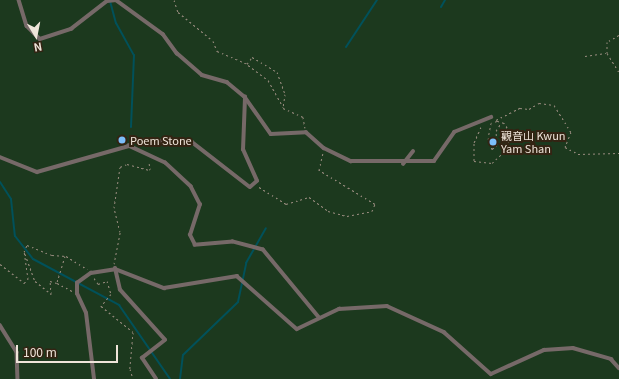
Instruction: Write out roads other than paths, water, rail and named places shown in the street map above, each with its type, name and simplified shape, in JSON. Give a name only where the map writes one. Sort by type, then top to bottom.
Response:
[{"type":"lane","points":[[19,0],[27,26],[40,39],[71,29],[106,2],[116,0],[163,34],[177,53],[202,76],[227,82],[245,97],[271,134],[306,132],[324,148],[351,161],[403,164],[434,161],[454,132],[479,120],[491,117]]},
{"type":"lane","points":[[0,157],[37,172],[129,146],[136,140],[192,142],[246,185],[255,184],[255,176],[243,150],[245,97]]},
{"type":"lane","points":[[129,146],[166,163],[192,187],[200,205],[190,235],[195,245],[233,242],[263,250],[319,318]]},
{"type":"lane","points":[[403,164],[413,150]]},
{"type":"lane","points":[[114,269],[120,290],[165,340],[142,358],[156,379]]},
{"type":"lane","points":[[94,379],[86,313],[77,294],[77,282],[91,273],[114,269],[164,288],[237,276],[297,329],[339,310],[387,306],[444,332],[491,374],[544,350],[573,348],[611,359],[619,368]]},
{"type":"lane","points":[[0,324],[17,352],[18,379]]},
{"type":"waterway","points":[[346,47],[377,0]]},
{"type":"waterway","points":[[441,7],[445,0]]},
{"type":"waterway","points":[[110,1],[116,23],[134,55],[131,127]]},
{"type":"waterway","points":[[0,182],[11,199],[15,236],[33,259],[119,305],[170,379]]},
{"type":"waterway","points":[[180,379],[183,355],[238,302],[246,263],[266,228]]},
{"type":"place","name":"Poem Stone","points":[[122,140]]},
{"type":"place","name":"觀音山 Kwun Yam Shan","points":[[493,142]]}]
